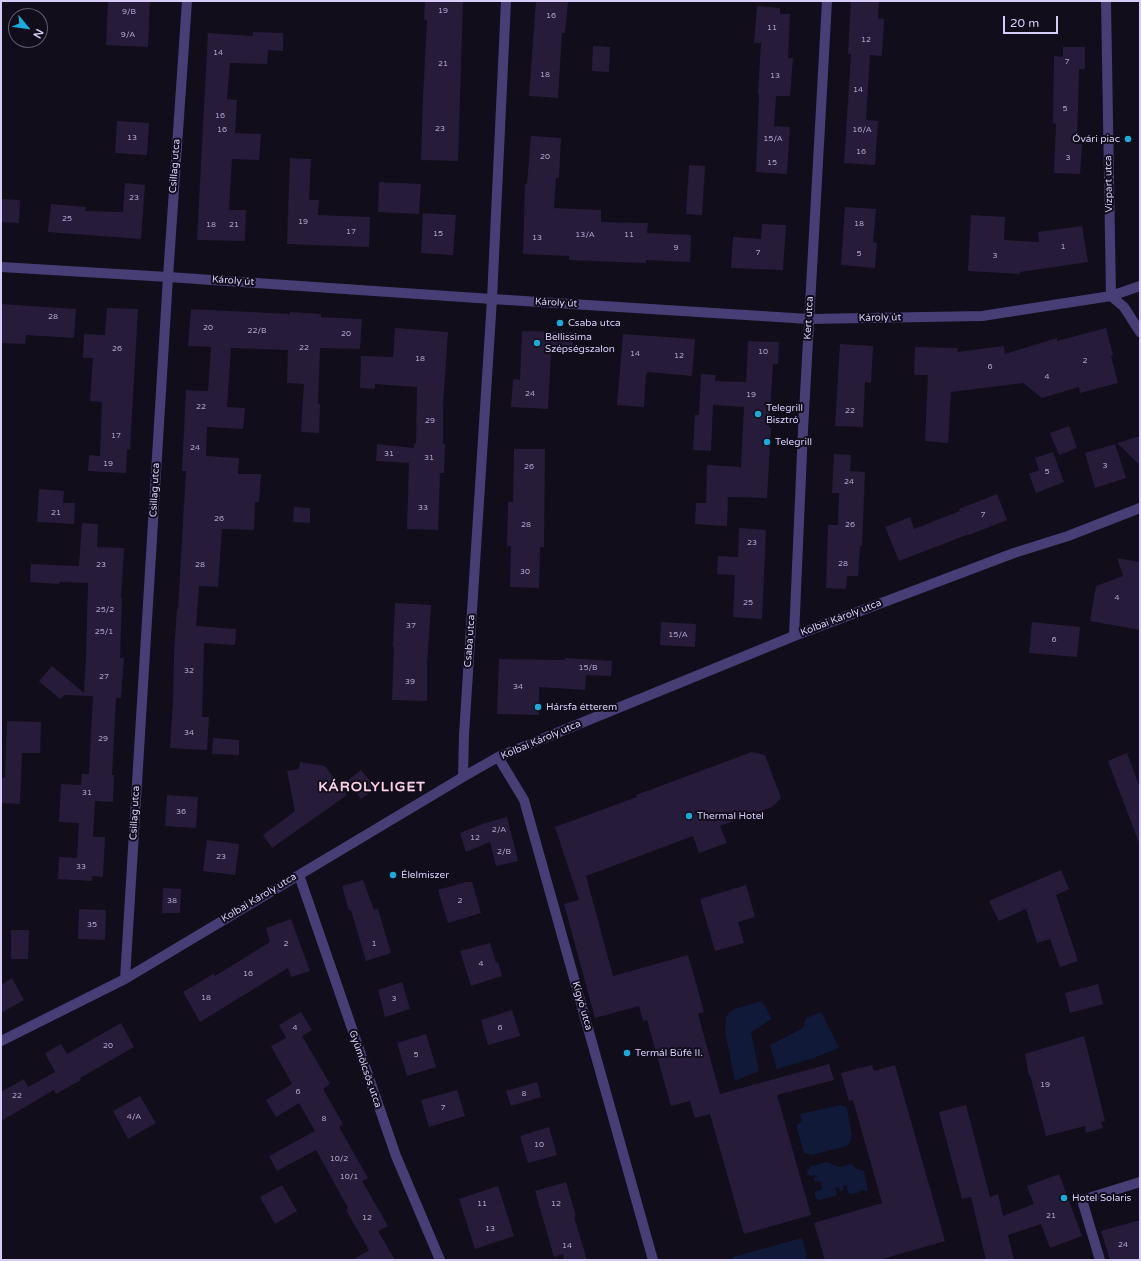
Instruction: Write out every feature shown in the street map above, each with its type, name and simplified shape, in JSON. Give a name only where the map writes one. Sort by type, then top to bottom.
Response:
[{"type":"street","name":"Csillag utca","points":[[125,978],[168,277],[187,1]]},
{"type":"street","name":"Csaba utca","points":[[463,777],[464,735],[492,299],[506,1]]},
{"type":"street","name":"Kert utca","points":[[794,636],[803,430],[827,1]]},
{"type":"street","name":"Vízpart utca","points":[[1106,1],[1111,296]]},
{"type":"street","name":"Károly út","points":[[1,267],[809,319],[982,316],[1111,296],[1140,286]]},
{"type":"street","points":[[1111,296],[1124,308],[1140,332]]},
{"type":"street","name":"Kolbai Károly utca","points":[[1,1041],[125,978],[498,757],[794,636],[1014,553],[1068,536],[1140,508]]},
{"type":"street","name":"Kígyó utca","points":[[498,757],[524,800],[653,1260]]},
{"type":"street","name":"Gyümölcsös utca","points":[[299,874],[396,1156],[440,1260]]},
{"type":"street","points":[[1100,1260],[1082,1200],[1140,1182]]},
{"type":"water","points":[[762,1001],[772,1019],[751,1032],[759,1071],[735,1081],[725,1032],[726,1017],[734,1009]]},
{"type":"water","points":[[821,1012],[839,1048],[814,1058],[777,1069],[770,1045],[803,1028],[806,1018]]},
{"type":"water","points":[[841,1105],[847,1109],[852,1135],[850,1142],[846,1146],[812,1155],[804,1153],[797,1129],[797,1125],[802,1122],[800,1114]]},
{"type":"water","points":[[827,1162],[839,1167],[852,1164],[855,1168],[864,1171],[868,1190],[850,1194],[847,1190],[847,1186],[843,1185],[844,1190],[840,1191],[839,1187],[835,1188],[837,1193],[836,1196],[819,1200],[815,1197],[815,1192],[822,1189],[821,1182],[814,1181],[814,1178],[818,1177],[815,1175],[811,1176],[807,1174],[811,1166]]},
{"type":"water","points":[[802,1238],[808,1260],[733,1260],[733,1257]]},
{"type":"building","points":[[108,1],[150,1],[148,47],[106,45]]},
{"type":"building","points":[[425,1],[463,1],[458,161],[421,160],[427,20],[424,20]]},
{"type":"building","points":[[536,1],[568,1],[565,33],[562,33],[558,98],[529,96]]},
{"type":"building","points":[[851,1],[879,1],[878,18],[884,19],[882,56],[870,55],[866,120],[878,121],[875,165],[844,163],[851,54],[848,54]]},
{"type":"building","points":[[757,6],[780,8],[780,14],[790,14],[788,58],[793,58],[790,96],[776,96],[774,126],[790,127],[787,174],[756,172],[761,43],[754,43]]},
{"type":"building","points":[[253,32],[283,33],[283,51],[268,50],[267,64],[230,63],[227,99],[237,100],[235,133],[261,134],[259,160],[232,159],[229,210],[246,210],[245,241],[197,240],[208,33],[253,36]]},
{"type":"building","points":[[593,46],[610,47],[609,72],[592,71]]},
{"type":"building","points":[[1063,47],[1085,47],[1085,69],[1079,69],[1077,144],[1082,144],[1080,174],[1054,173],[1056,124],[1053,123],[1054,56],[1063,57]]},
{"type":"building","points":[[117,121],[149,123],[147,155],[115,153]]},
{"type":"building","points":[[531,136],[561,138],[559,178],[556,178],[554,208],[601,210],[601,222],[648,223],[647,233],[691,235],[690,262],[646,260],[646,263],[569,260],[569,256],[523,254],[525,184],[527,184]]},
{"type":"building","points":[[290,158],[311,159],[309,200],[319,200],[318,215],[370,217],[369,247],[287,244]]},
{"type":"building","points":[[689,165],[705,166],[702,215],[686,214]]},
{"type":"building","points":[[379,182],[421,184],[419,214],[378,212]]},
{"type":"building","points":[[125,183],[145,185],[141,239],[48,232],[51,204],[86,207],[85,211],[123,212]]},
{"type":"building","points":[[1,199],[20,200],[19,223],[1,222]]},
{"type":"building","points":[[845,207],[876,209],[873,242],[877,243],[875,268],[841,265]]},
{"type":"building","points":[[423,213],[456,215],[453,255],[421,253]]},
{"type":"building","points":[[971,215],[1005,217],[1004,240],[1039,242],[1038,232],[1082,226],[1088,262],[1020,272],[1020,274],[968,271]]},
{"type":"building","points":[[762,224],[786,225],[783,270],[731,268],[733,237],[761,239]]},
{"type":"building","points":[[1,304],[76,309],[74,338],[26,335],[25,344],[1,343]]},
{"type":"building","points":[[107,308],[138,309],[130,450],[127,449],[126,473],[88,471],[89,455],[100,456],[102,402],[90,401],[93,358],[83,358],[84,334],[105,335]]},
{"type":"building","points":[[191,309],[290,314],[290,312],[321,314],[321,317],[362,319],[360,349],[320,348],[318,404],[320,404],[319,433],[301,432],[304,384],[287,383],[288,350],[231,348],[227,407],[245,408],[243,429],[207,427],[206,456],[239,458],[238,474],[261,474],[259,502],[255,502],[254,530],[222,529],[218,587],[199,586],[196,626],[236,629],[235,645],[204,643],[202,717],[209,717],[207,750],[170,748],[174,653],[186,471],[182,471],[186,390],[208,391],[211,347],[188,346]]},
{"type":"building","points":[[395,328],[448,332],[443,406],[443,444],[445,444],[444,473],[440,473],[438,530],[407,529],[409,463],[376,461],[377,444],[414,448],[414,443],[416,444],[417,387],[375,384],[375,389],[360,388],[361,356],[393,357]]},
{"type":"building","points":[[1106,328],[1118,383],[1080,393],[1079,387],[1042,398],[1023,383],[951,392],[948,443],[925,441],[928,375],[914,375],[915,347],[958,348],[957,352],[1004,346],[1005,354],[1057,338],[1057,341]]},
{"type":"building","points":[[522,331],[573,332],[572,354],[551,353],[548,409],[511,407],[513,379],[520,380]]},
{"type":"building","points":[[623,334],[695,339],[692,376],[647,372],[644,407],[617,405]]},
{"type":"building","points":[[748,341],[779,342],[778,364],[773,364],[767,498],[728,497],[727,526],[695,524],[696,503],[706,503],[707,465],[741,467],[744,407],[713,405],[711,451],[693,450],[695,415],[699,415],[701,374],[716,375],[715,381],[746,382]]},
{"type":"building","points":[[840,344],[873,346],[871,383],[865,382],[863,427],[835,426]]},
{"type":"building","points":[[1069,426],[1077,448],[1059,455],[1050,433]]},
{"type":"building","points":[[1140,436],[1140,465],[1117,443]]},
{"type":"building","points":[[1115,444],[1126,478],[1095,488],[1085,453]]},
{"type":"building","points":[[514,449],[545,449],[544,547],[540,547],[539,588],[510,587],[511,546],[507,546],[508,502],[513,502]]},
{"type":"building","points":[[1053,452],[1064,482],[1036,493],[1029,474],[1039,470],[1035,458]]},
{"type":"building","points":[[834,454],[851,455],[850,471],[865,472],[862,546],[860,546],[858,576],[847,576],[846,589],[826,588],[828,525],[838,525],[839,493],[832,493]]},
{"type":"building","points":[[39,489],[64,491],[63,503],[75,503],[74,524],[37,522]]},
{"type":"building","points":[[997,494],[1007,520],[899,561],[885,527],[910,517],[914,529],[960,511],[959,509]]},
{"type":"building","points":[[294,507],[310,508],[310,523],[293,522]]},
{"type":"building","points":[[82,523],[98,524],[97,547],[124,548],[120,658],[124,658],[121,698],[116,698],[112,775],[114,775],[113,802],[95,801],[93,837],[105,837],[103,877],[92,876],[92,881],[58,879],[59,857],[77,858],[79,823],[59,822],[61,784],[81,785],[82,774],[89,774],[93,696],[64,695],[60,699],[39,681],[52,666],[84,693],[88,583],[60,582],[59,584],[30,582],[31,564],[79,566]]},
{"type":"building","points":[[739,528],[766,530],[762,619],[733,617],[735,575],[717,574],[718,556],[738,557]]},
{"type":"building","points":[[1117,558],[1140,562],[1140,630],[1090,621],[1096,586],[1123,576]]},
{"type":"building","points":[[395,603],[431,605],[427,664],[427,701],[392,700]]},
{"type":"building","points":[[661,622],[696,624],[695,647],[660,645]]},
{"type":"building","points":[[1032,622],[1080,627],[1077,657],[1029,653]]},
{"type":"building","points":[[565,658],[612,661],[611,676],[586,675],[585,690],[539,687],[539,715],[497,714],[499,659],[565,660]]},
{"type":"building","points":[[7,721],[41,722],[40,753],[22,753],[20,804],[1,803],[1,778],[5,778]]},
{"type":"building","points":[[213,738],[239,740],[239,755],[212,754]]},
{"type":"building","points":[[752,752],[765,755],[781,798],[772,807],[720,826],[727,843],[699,853],[693,836],[586,876],[613,976],[688,955],[704,1012],[698,1014],[720,1094],[829,1064],[834,1080],[777,1095],[811,1215],[744,1234],[710,1114],[695,1118],[690,1101],[671,1106],[647,1020],[643,1021],[639,1006],[595,1018],[564,904],[579,900],[555,827]]},
{"type":"building","points":[[1127,753],[1140,788],[1140,843],[1108,761]]},
{"type":"building","points":[[300,762],[325,766],[347,795],[272,848],[263,835],[295,811],[287,771],[299,769]]},
{"type":"building","points":[[361,770],[376,788],[361,799],[347,781]]},
{"type":"building","points":[[167,795],[198,797],[196,828],[165,826]]},
{"type":"building","points":[[507,817],[518,861],[496,866],[490,842],[466,852],[460,833],[485,823]]},
{"type":"building","points":[[207,840],[239,844],[235,875],[203,871]]},
{"type":"building","points":[[1061,870],[1069,889],[1056,895],[1078,961],[1060,967],[1050,939],[1037,943],[1026,909],[999,921],[989,901]]},
{"type":"building","points":[[363,880],[374,910],[378,909],[391,953],[366,961],[351,910],[349,911],[342,886]]},
{"type":"building","points":[[466,882],[472,882],[481,913],[448,923],[438,890]]},
{"type":"building","points":[[746,885],[755,917],[738,922],[744,943],[715,951],[700,899]]},
{"type":"building","points":[[163,888],[181,889],[180,913],[162,913]]},
{"type":"building","points":[[79,909],[106,910],[105,940],[78,939]]},
{"type":"building","points":[[291,919],[310,971],[291,977],[288,968],[200,1022],[183,992],[213,974],[215,976],[270,942],[266,928]]},
{"type":"building","points":[[11,930],[29,930],[28,959],[11,959]]},
{"type":"building","points":[[490,943],[502,976],[471,986],[460,951]]},
{"type":"building","points":[[12,978],[24,1000],[1,1013],[1,985]]},
{"type":"building","points":[[402,982],[410,1009],[385,1017],[378,990]]},
{"type":"building","points":[[1098,984],[1103,1004],[1070,1013],[1065,993]]},
{"type":"building","points":[[512,1010],[520,1036],[488,1045],[481,1020]]},
{"type":"building","points":[[301,1012],[312,1030],[302,1036],[330,1084],[323,1089],[343,1124],[339,1127],[368,1178],[362,1181],[388,1226],[378,1231],[395,1260],[353,1260],[369,1250],[346,1210],[348,1208],[316,1150],[277,1171],[269,1156],[315,1131],[299,1103],[276,1117],[266,1100],[292,1084],[271,1046],[286,1038],[279,1025]]},
{"type":"building","points":[[121,1023],[134,1047],[80,1078],[81,1080],[56,1094],[54,1090],[1,1121],[1,1092],[24,1079],[28,1087],[55,1072],[45,1053],[61,1044],[67,1054]]},
{"type":"building","points":[[426,1034],[436,1067],[407,1076],[397,1043]]},
{"type":"building","points":[[1084,1036],[1105,1121],[1101,1122],[1103,1128],[1086,1133],[1085,1126],[1046,1136],[1030,1075],[1029,1076],[1025,1054]]},
{"type":"building","points":[[872,1065],[874,1071],[895,1065],[945,1241],[879,1260],[825,1260],[814,1223],[882,1203],[853,1100],[849,1101],[841,1073]]},
{"type":"building","points":[[537,1082],[541,1097],[511,1106],[506,1091]]},
{"type":"building","points":[[457,1090],[465,1116],[429,1127],[421,1100]]},
{"type":"building","points":[[140,1096],[156,1123],[128,1139],[113,1111]]},
{"type":"building","points":[[966,1105],[990,1197],[998,1194],[1003,1216],[1034,1204],[1027,1186],[1059,1174],[1082,1236],[1050,1248],[1041,1224],[1008,1235],[1014,1260],[986,1260],[971,1197],[962,1199],[939,1112]]},
{"type":"building","points":[[549,1127],[557,1155],[528,1163],[520,1136]]},
{"type":"building","points":[[566,1182],[576,1216],[574,1217],[587,1260],[564,1260],[563,1254],[554,1257],[535,1191]]},
{"type":"building","points":[[282,1185],[297,1211],[275,1224],[260,1197]]},
{"type":"building","points":[[498,1186],[514,1236],[475,1249],[459,1199]]},
{"type":"building","points":[[1140,1220],[1140,1260],[1110,1260],[1101,1231]]},
{"type":"place","name":"Óvári piac","points":[[1128,139]]},
{"type":"place","name":"Csaba utca","points":[[560,323]]},
{"type":"place","name":"Bellissima Szépségszalon","points":[[537,343]]},
{"type":"place","name":"Telegrill Bisztró","points":[[758,414]]},
{"type":"place","name":"Telegrill","points":[[767,442]]},
{"type":"place","name":"Hársfa étterem","points":[[538,707]]},
{"type":"place","name":"Thermal Hotel","points":[[689,816]]},
{"type":"place","name":"Élelmiszer","points":[[393,875]]},
{"type":"place","name":"Termál Büfé II.","points":[[627,1053]]},
{"type":"place","name":"Hotel Solaris","points":[[1064,1198]]},
{"type":"district","name":"KÁROLYLIGET","points":[[372,787]]}]
